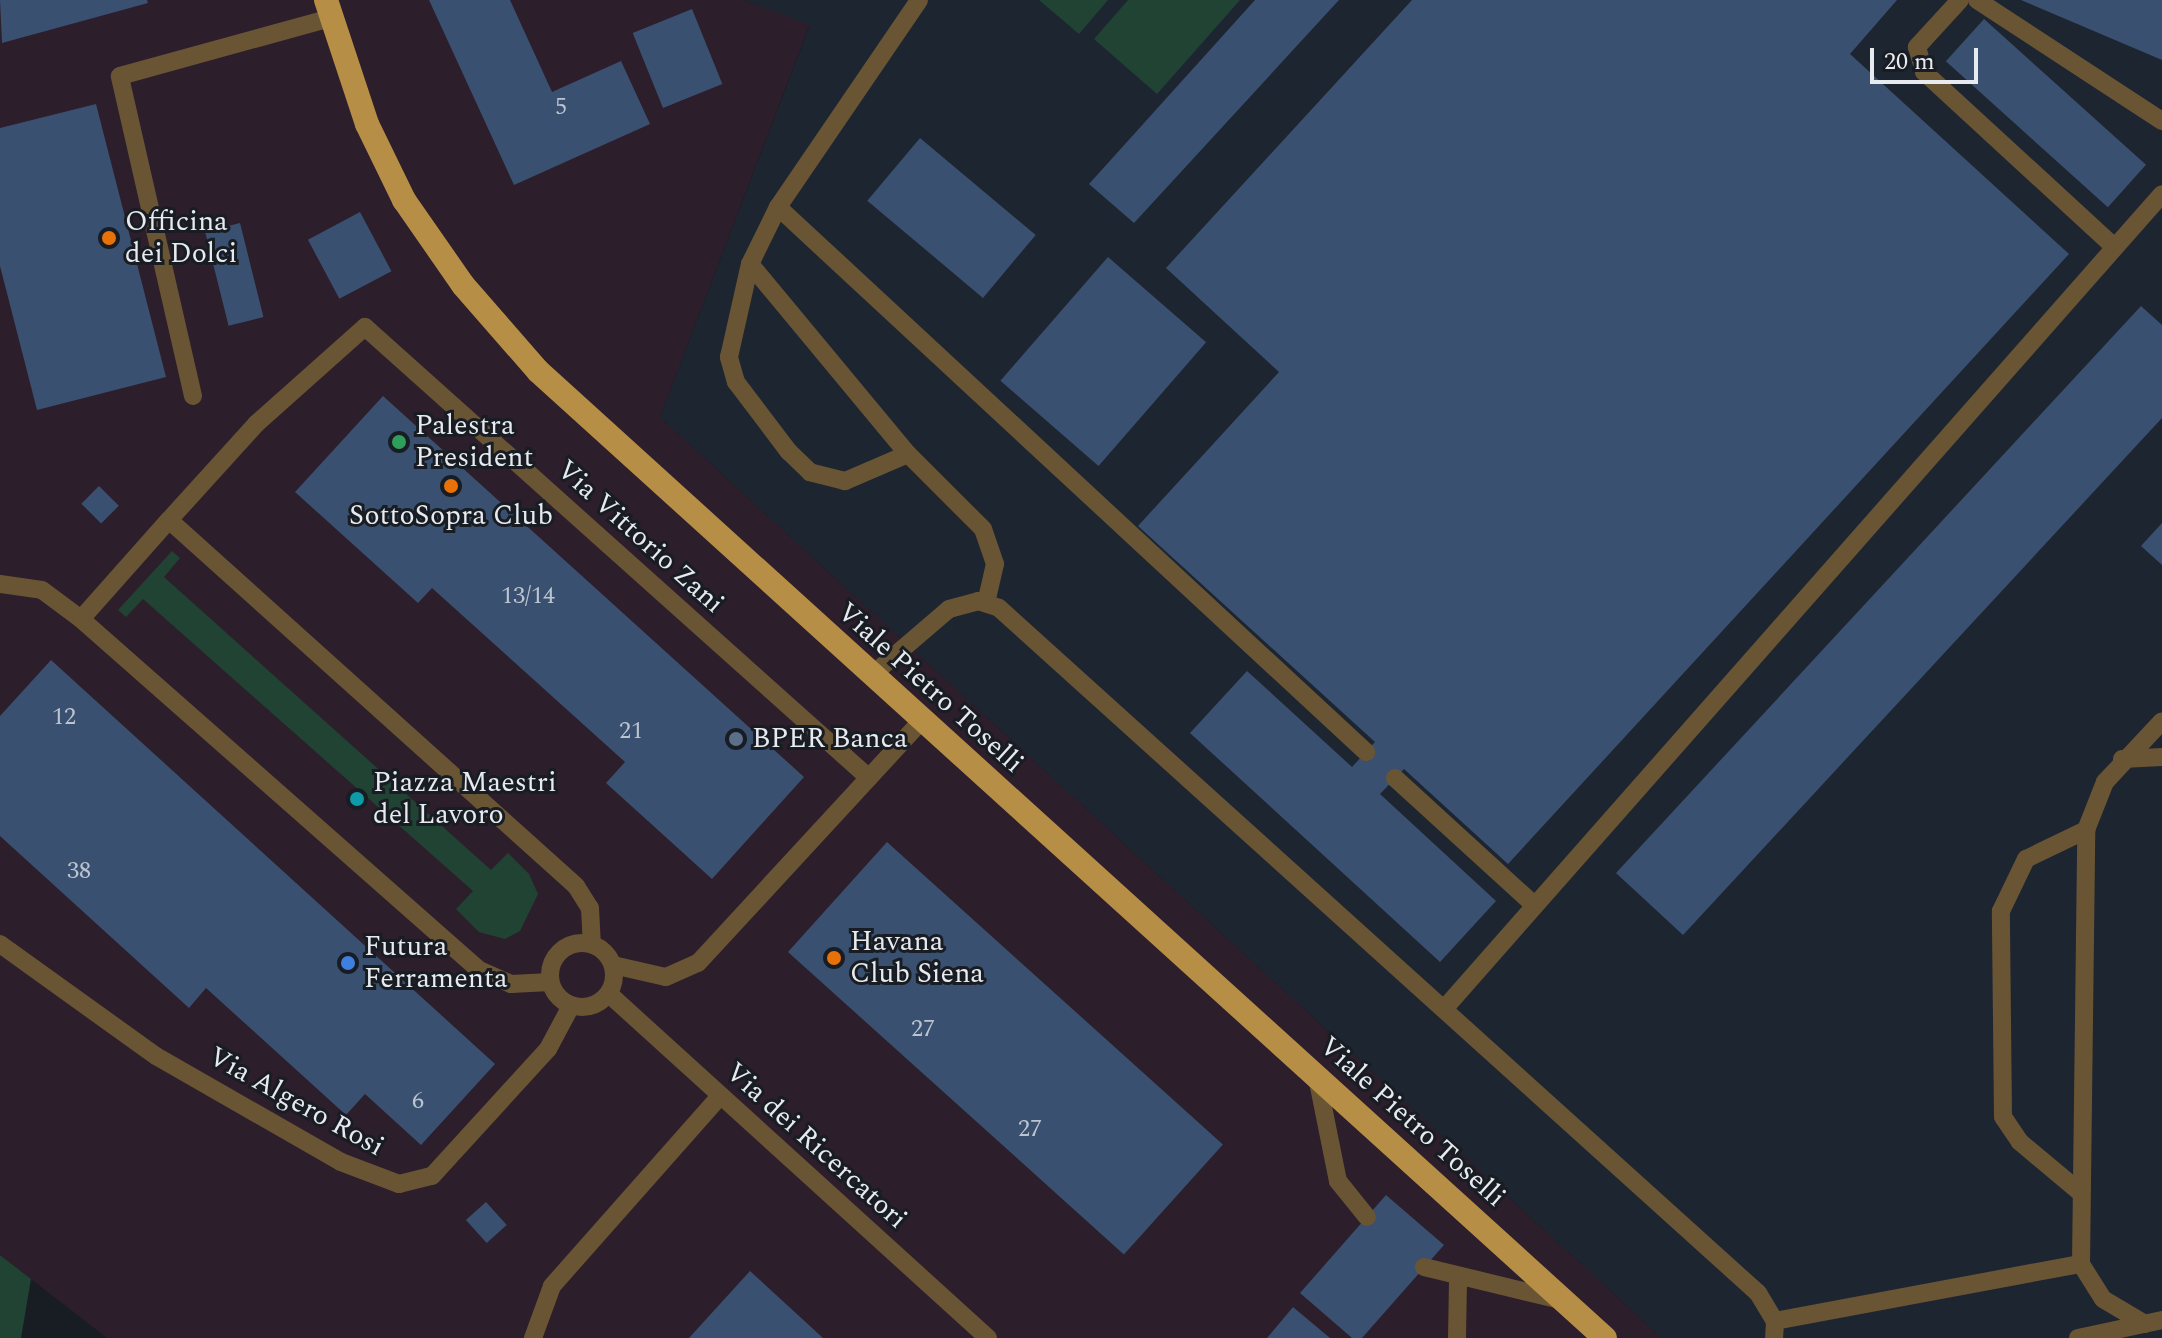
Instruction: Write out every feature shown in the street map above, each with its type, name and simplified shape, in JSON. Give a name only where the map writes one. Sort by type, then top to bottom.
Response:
[{"type":"main road","name":"Viale Pietro Toselli","points":[[329,9],[390,175],[486,314],[604,435],[1605,1338]]},
{"type":"lane","points":[[908,454],[845,481],[810,472],[789,452],[736,382],[729,357],[750,264],[778,207],[919,0]]},
{"type":"lane","points":[[1960,0],[1917,47],[1924,72],[2114,247]]},
{"type":"lane","points":[[1977,0],[2162,121]]},
{"type":"lane","points":[[193,396],[120,76],[329,9]]},
{"type":"lane","points":[[1444,1009],[2026,357],[2114,247],[2162,194]]},
{"type":"lane","points":[[778,207],[1366,752]]},
{"type":"lane","points":[[750,264],[908,454],[990,540],[995,564],[986,602]]},
{"type":"lane","name":"Via Vittorio Zani","points":[[169,520],[256,424],[365,327],[869,778]]},
{"type":"lane","points":[[81,619],[169,520],[576,886],[593,921],[592,944],[613,965],[655,976],[687,970],[922,720]]},
{"type":"lane","points":[[0,584],[42,590],[81,619],[478,969],[511,984],[550,982]]},
{"type":"lane","points":[[872,675],[949,609],[986,602],[1038,640],[1758,1293],[1775,1330],[2081,1264]]},
{"type":"lane","points":[[2154,1322],[2103,1299],[2081,1264],[2081,1193],[2086,830],[2092,806],[2122,759],[2162,721]]},
{"type":"lane","points":[[2122,759],[2162,757]]},
{"type":"lane","points":[[1395,778],[1534,905]]},
{"type":"lane","points":[[2081,1193],[2020,1142],[2003,1117],[2001,911],[2026,859],[2086,830]]},
{"type":"lane","name":"Via Algero Rosi","points":[[0,944],[168,1063],[352,1168],[399,1184],[432,1176],[548,1049],[571,1006]]},
{"type":"lane","points":[[550,982],[560,951],[592,944]]},
{"type":"lane","points":[[550,982],[571,1006],[592,1006],[609,994],[613,965]]},
{"type":"lane","name":"Via dei Ricercatori","points":[[609,994],[988,1338]]},
{"type":"lane","points":[[1317,1077],[1338,1181],[1367,1217]]},
{"type":"lane","points":[[533,1338],[552,1286],[719,1097]]},
{"type":"lane","points":[[1424,1267],[1458,1280],[1565,1301]]},
{"type":"lane","points":[[1457,1338],[1458,1280]]},
{"type":"lane","points":[[2078,1338],[2154,1322]]},
{"type":"shaded area","points":[[0,0],[743,0],[810,24],[660,417],[1662,1338],[107,1338],[0,1255]]},
{"type":"shaded area","points":[[743,0],[2162,0],[2162,1338],[1662,1338],[660,417],[810,25]]},
{"type":"green space","points":[[1039,0],[1108,0],[1079,34]]},
{"type":"green space","points":[[1128,0],[1240,0],[1157,94],[1094,39]]},
{"type":"green space","points":[[172,551],[180,558],[164,577],[491,870],[508,853],[529,874],[538,894],[520,931],[505,939],[479,932],[456,909],[473,891],[143,599],[126,617],[118,610]]},
{"type":"green space","points":[[0,1255],[31,1279],[21,1338],[0,1338]]},
{"type":"building","points":[[0,0],[147,0],[148,3],[2,43]]},
{"type":"building","points":[[429,0],[510,0],[552,92],[621,61],[650,124],[514,185]]},
{"type":"building","points":[[1255,0],[1339,0],[1134,223],[1089,184]]},
{"type":"building","points":[[1412,0],[1897,0],[1850,54],[2069,254],[1508,864],[1404,769],[1380,794],[1496,901],[1440,962],[1190,733],[1247,671],[1352,767],[1375,742],[1138,526],[1279,372],[1166,268]]},
{"type":"building","points":[[2021,0],[2162,0],[2162,60]]},
{"type":"building","points":[[692,9],[722,84],[663,108],[633,33]]},
{"type":"building","points":[[1984,19],[2146,165],[2108,207],[1946,61]]},
{"type":"building","points":[[96,104],[166,377],[37,410],[0,266],[0,128]]},
{"type":"building","points":[[920,138],[1036,235],[983,298],[867,201]]},
{"type":"building","points":[[360,212],[391,271],[339,299],[308,240]]},
{"type":"building","points":[[240,223],[263,317],[229,326],[205,232]]},
{"type":"building","points":[[1108,257],[1206,342],[1099,466],[1000,381]]},
{"type":"building","points":[[2141,306],[2162,325],[2162,418],[1683,935],[1616,873]]},
{"type":"building","points":[[383,396],[804,777],[712,879],[606,783],[625,762],[432,588],[418,603],[295,492]]},
{"type":"building","points":[[99,486],[119,506],[101,523],[81,504]]},
{"type":"building","points":[[2162,523],[2162,565],[2141,546]]},
{"type":"building","points":[[51,660],[495,1064],[421,1145],[365,1094],[346,1115],[206,988],[189,1008],[0,836],[0,716]]},
{"type":"building","points":[[887,842],[1223,1144],[1124,1254],[788,952]]},
{"type":"building","points":[[1386,1195],[1444,1245],[1362,1338],[1352,1338],[1300,1293]]},
{"type":"building","points":[[486,1202],[507,1225],[487,1243],[466,1220]]},
{"type":"building","points":[[750,1271],[823,1338],[689,1338]]},
{"type":"building","points":[[1293,1307],[1330,1338],[1267,1338]]},
{"type":"place","name":"Officina dei Dolci","points":[[109,238]]},
{"type":"place","name":"Palestra President","points":[[399,442]]},
{"type":"place","name":"SottoSopra Club","points":[[451,486]]},
{"type":"place","name":"BPER Banca","points":[[736,739]]},
{"type":"place","name":"Piazza Maestri del Lavoro","points":[[357,799]]},
{"type":"place","name":"Havana Club Siena","points":[[834,958]]},
{"type":"place","name":"Futura Ferramenta","points":[[348,963]]}]
